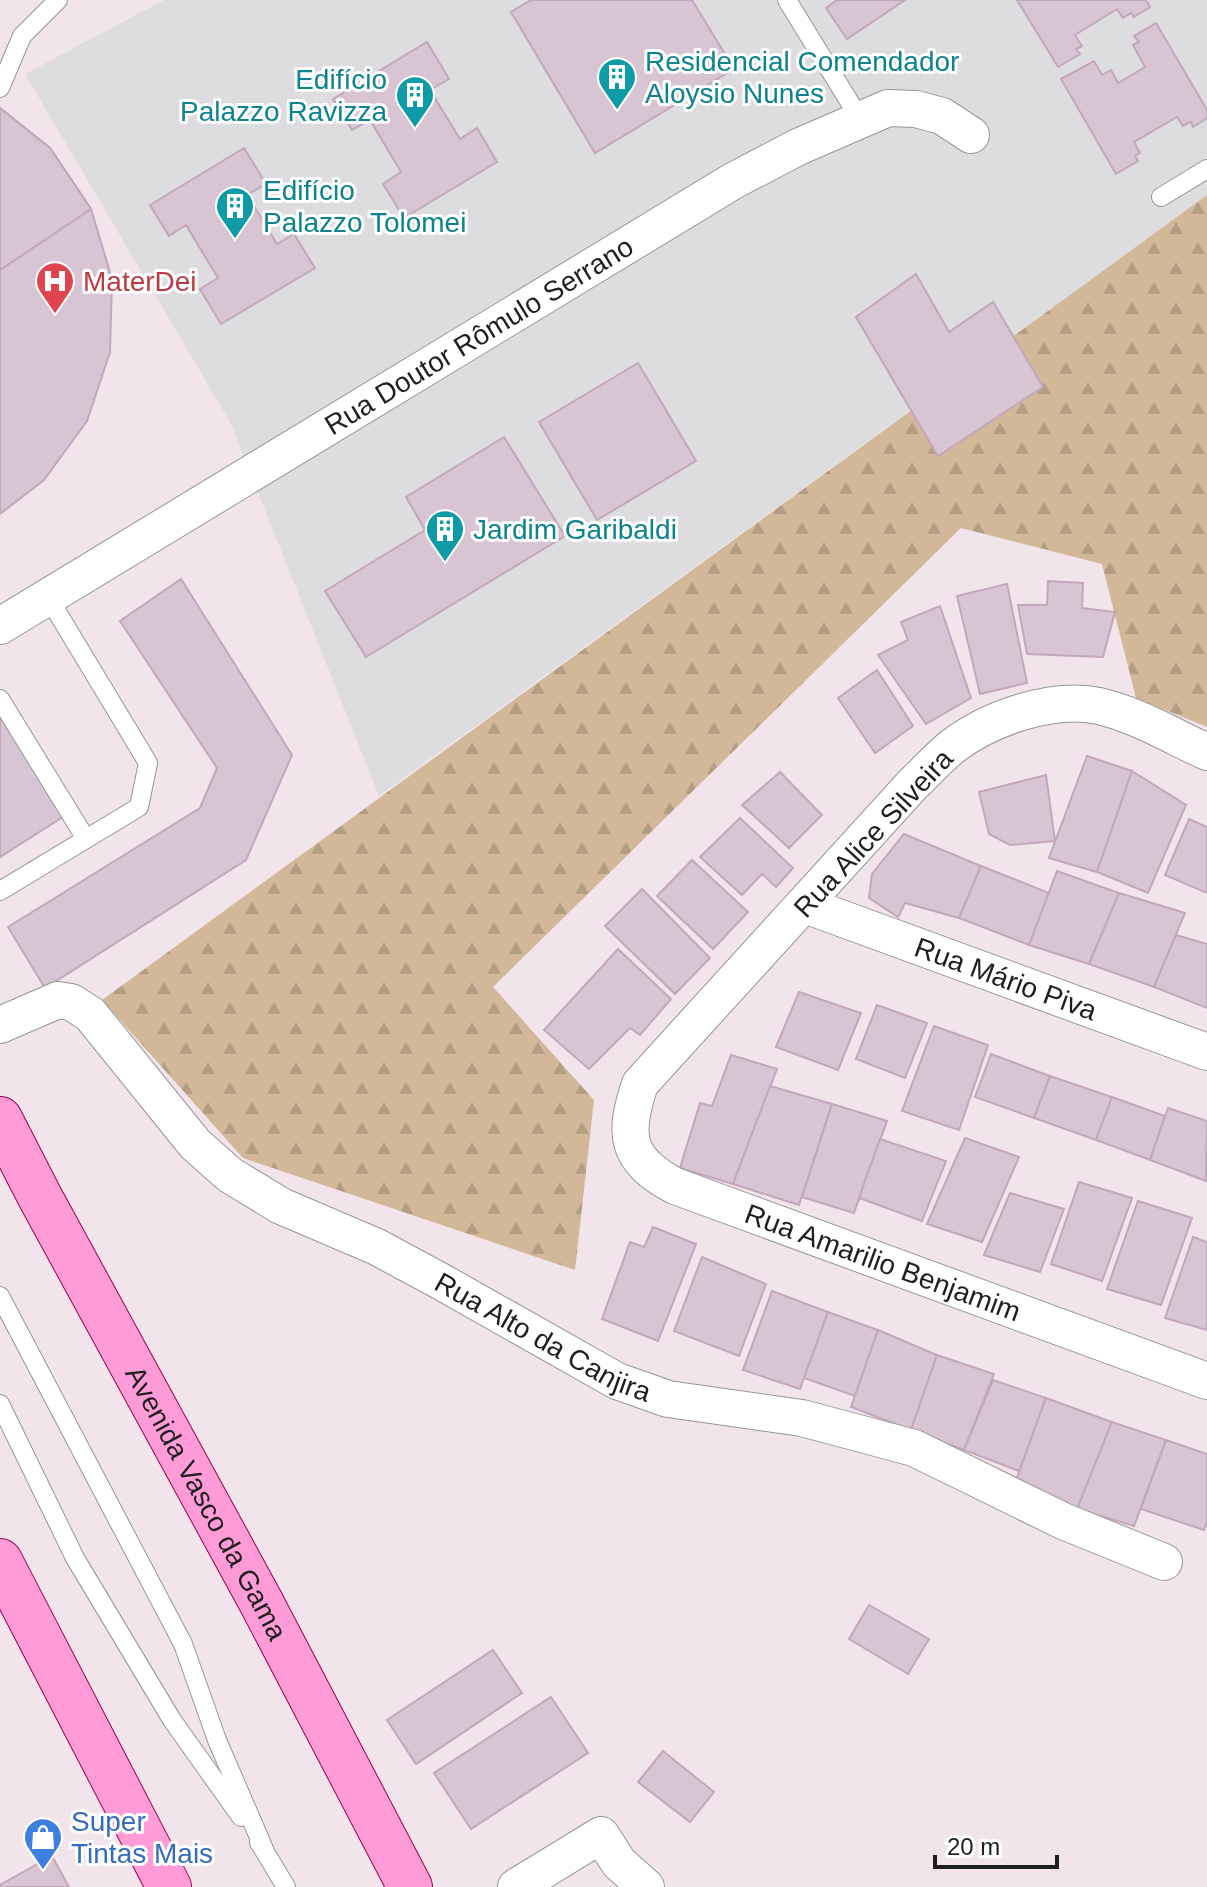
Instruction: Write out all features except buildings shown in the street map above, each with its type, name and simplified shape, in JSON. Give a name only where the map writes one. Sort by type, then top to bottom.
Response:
[{"type":"main road","name":"Avenida Vasco da Gama","points":[[0,1119],[261,1602],[410,1887]]},
{"type":"main road","points":[[0,1561],[169,1887]]},
{"type":"street","name":"Rua Doutor Rômulo Serrano","points":[[0,626],[733,181],[888,108],[916,109],[942,116],[971,135]]},
{"type":"street","name":"Rua Alice Silveira","points":[[640,1084],[913,784],[953,746],[1001,719],[1049,705],[1095,705],[1126,714],[1207,752]]},
{"type":"street","name":"Rua Mário Piva","points":[[805,905],[1207,1052]]},
{"type":"street","name":"Rua Alto da Canjira","points":[[0,1025],[58,1000],[71,1002],[90,1014],[195,1144],[230,1175],[281,1206],[377,1247],[617,1381],[668,1399],[802,1418],[914,1448],[1063,1521],[1164,1562]]},
{"type":"street","name":"Rua Amarilio Benjamim","points":[[640,1084],[630,1114],[631,1144],[649,1172],[675,1186],[1207,1381]]},
{"type":"street","points":[[516,1887],[601,1835],[619,1863],[646,1887]]},
{"type":"lane","points":[[0,88],[22,36],[58,0]]},
{"type":"lane","points":[[787,0],[860,119]]},
{"type":"lane","points":[[1161,197],[1207,169]]},
{"type":"lane","points":[[0,891],[139,807],[148,763],[48,597]]},
{"type":"lane","points":[[0,699],[86,839]]},
{"type":"lane","points":[[0,1296],[183,1644],[217,1740],[264,1849]]},
{"type":"lane","points":[[0,1404],[83,1572],[172,1720],[264,1849],[286,1887]]},
{"type":"shaded area","points":[[164,0],[1207,0],[1207,195],[379,796],[230,422],[25,74]]},
{"type":"green space","points":[[1207,195],[1207,727],[1136,698],[1102,564],[961,528],[493,987],[594,1100],[575,1270],[243,1158],[102,1000]]},
{"type":"place","name":"Residencial Comendador Aloysio Nunes","points":[[617,111]]},
{"type":"place","name":"Edifício Palazzo Ravizza","points":[[415,129]]},
{"type":"place","name":"Edifício Palazzo Tolomei","points":[[235,240]]},
{"type":"place","name":"MaterDei","points":[[55,315]]},
{"type":"place","name":"Jardim Garibaldi","points":[[445,563]]},
{"type":"place","name":"Super Tintas Mais","points":[[43,1871]]}]
